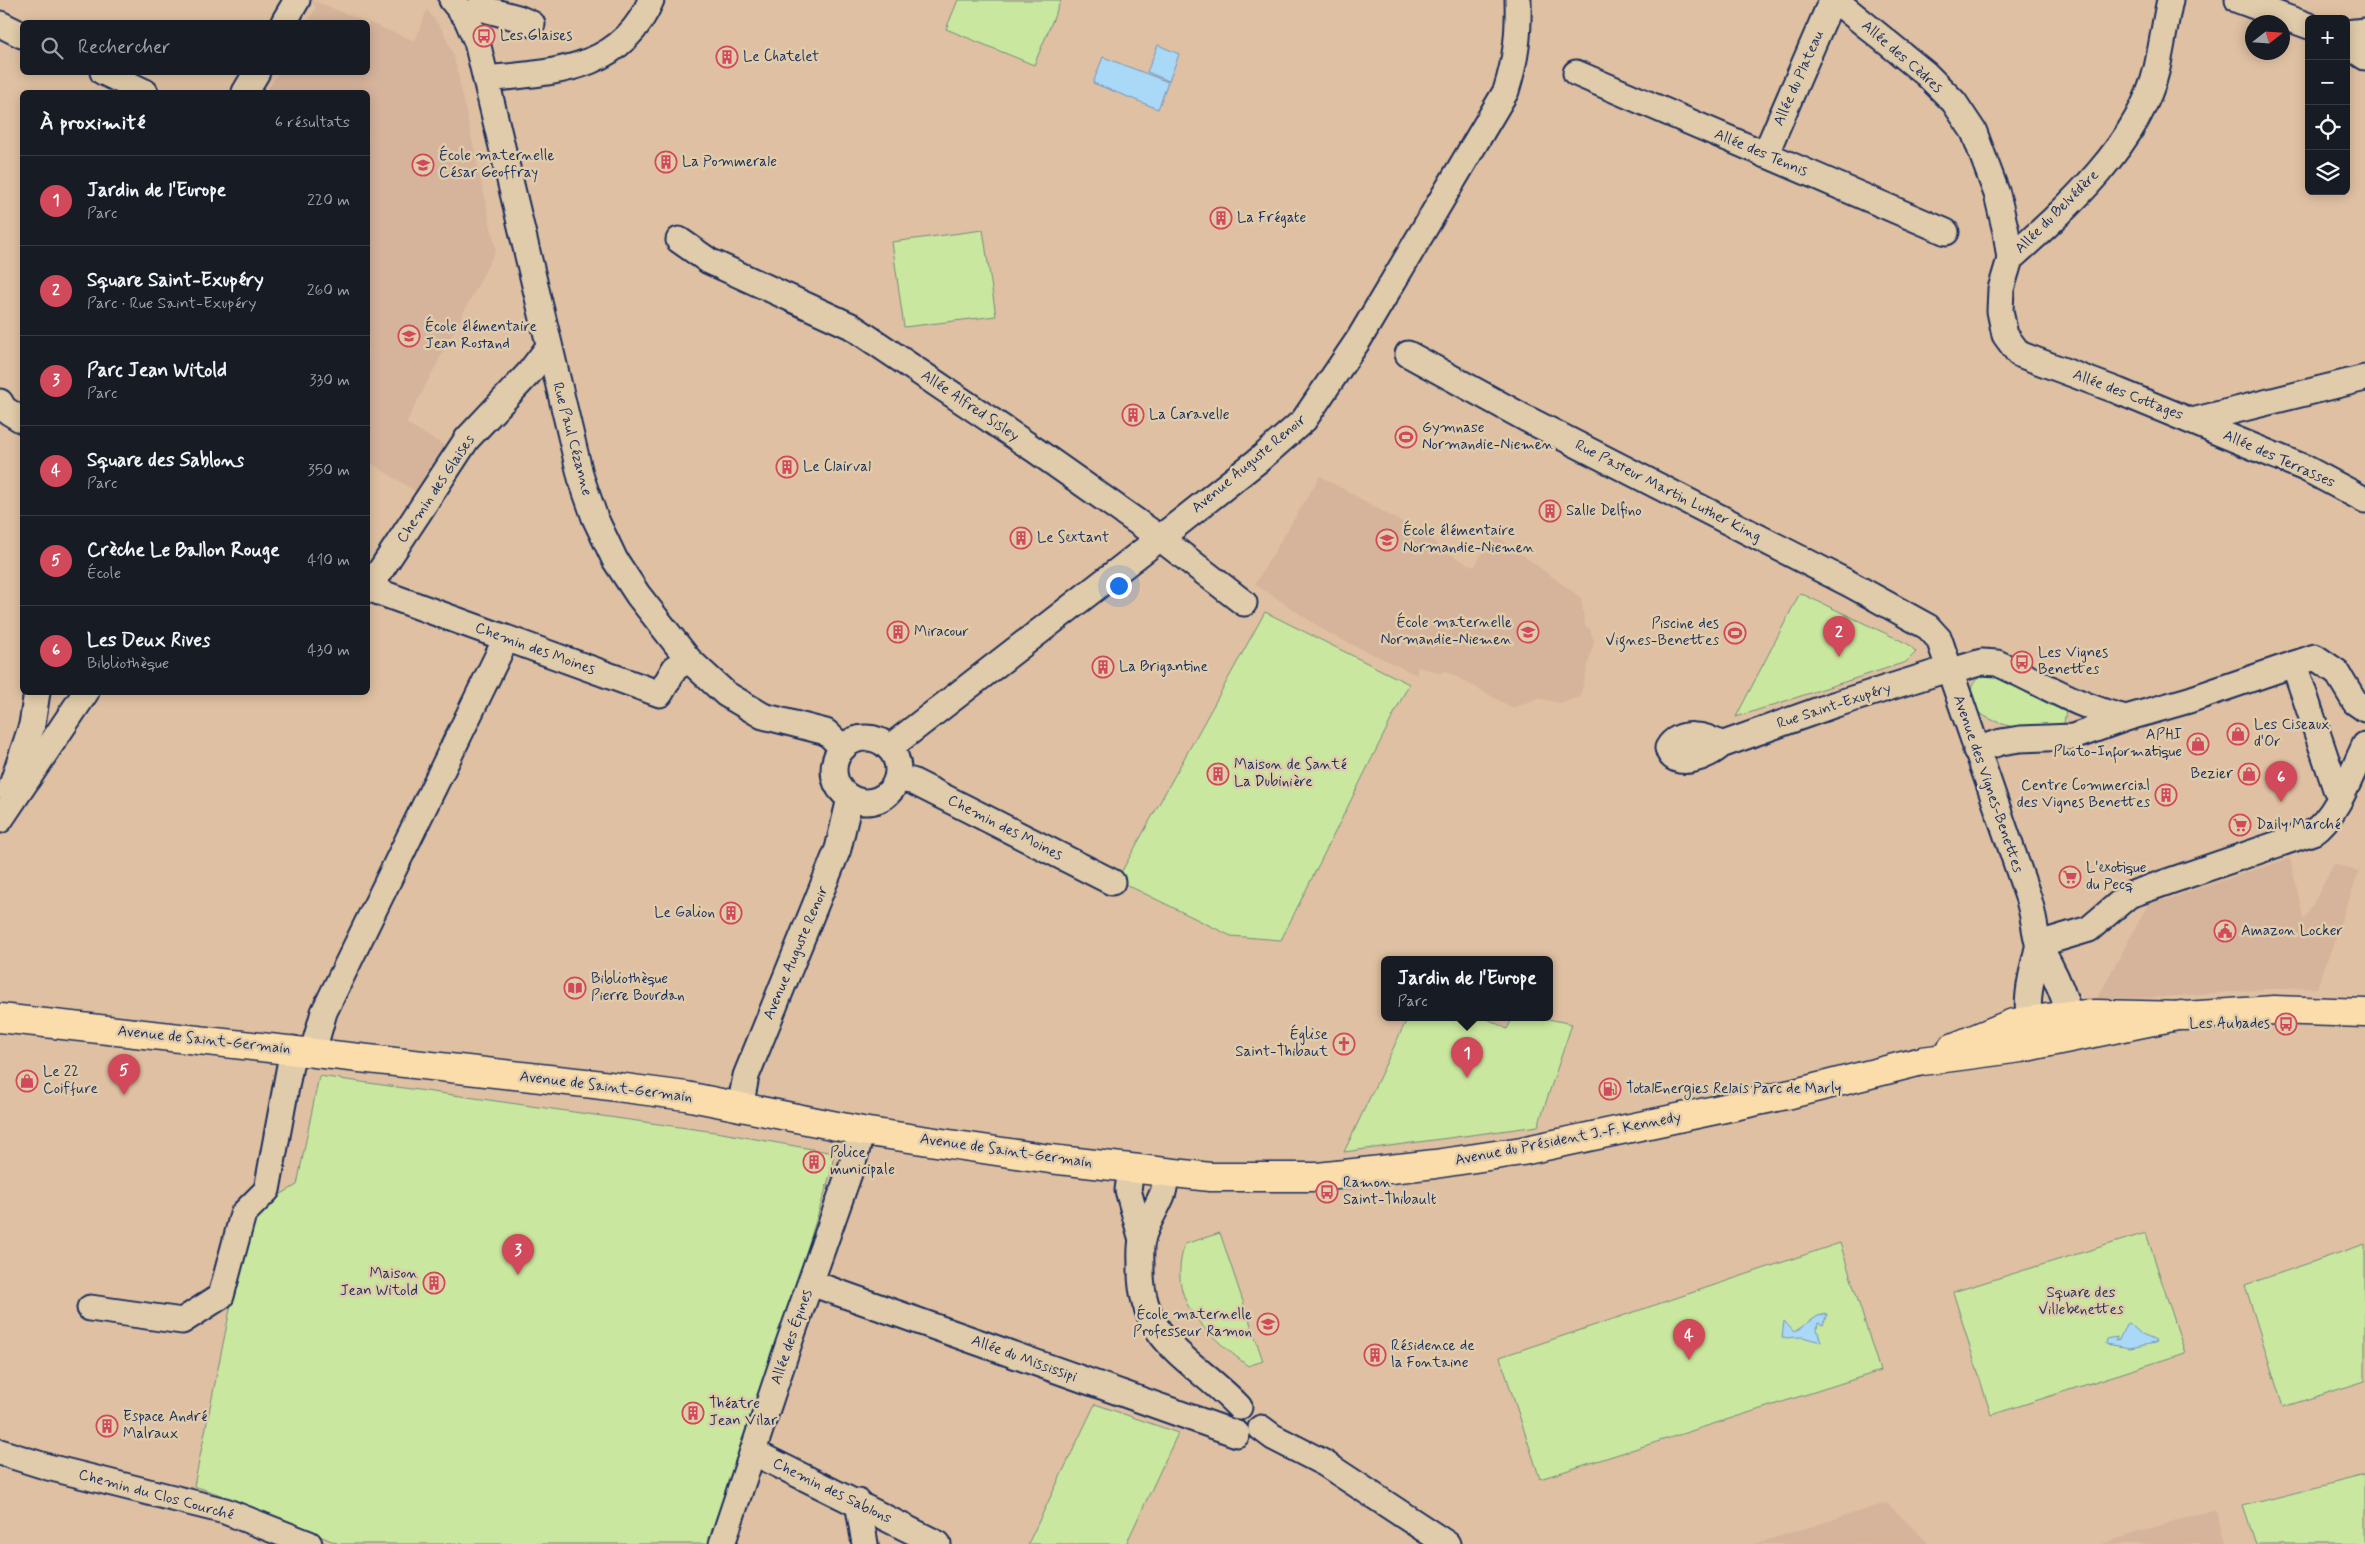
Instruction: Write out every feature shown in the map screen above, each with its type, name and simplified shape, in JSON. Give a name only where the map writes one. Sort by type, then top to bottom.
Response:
[{"type":"main road","name":"Avenue du Président J.-F. Kennedy","points":[[1922,1061],[2013,1023],[2068,1015],[2182,1015],[2274,1010],[2365,1013]]},
{"type":"main road","name":"Avenue du Président J.-F. Kennedy","points":[[1210,1176],[1318,1177],[1435,1164],[1522,1151],[1781,1096],[1922,1061],[2020,1048],[2182,1015]]},
{"type":"main road","name":"Avenue de Saint-Germain","points":[[0,1018],[303,1050],[686,1096],[862,1131],[997,1152],[1166,1173],[1210,1176]]},
{"type":"street","points":[[285,20],[297,0]]},
{"type":"street","points":[[486,79],[567,69],[600,58],[626,38],[646,13],[651,0]]},
{"type":"street","name":"Avenue Auguste Renoir","points":[[889,748],[1260,459],[1304,420],[1358,339],[1506,91],[1514,63],[1519,32],[1518,0]]},
{"type":"street","name":"Allée du Plateau","points":[[1765,155],[1834,0]]},
{"type":"street","name":"Allée des Cèdres","points":[[1834,0],[1926,74],[1954,102],[1974,132],[1986,162],[2006,232],[2010,259]]},
{"type":"street","name":"Allée du Belvédère","points":[[2010,259],[2089,184],[2125,138],[2148,96],[2157,68],[2170,0]]},
{"type":"street","points":[[2238,0],[2305,25]]},
{"type":"street","points":[[459,8],[480,8],[518,18],[532,24]]},
{"type":"street","name":"Rue Paul Cézanne","points":[[459,8],[477,42],[548,348],[581,478],[595,518],[615,560],[638,595],[689,660],[726,694],[763,716],[826,732],[843,748]]},
{"type":"street","points":[[0,24],[20,34]]},
{"type":"street","points":[[2350,33],[2365,31]]},
{"type":"street","points":[[2350,47],[2365,57]]},
{"type":"street","name":"Allée des Tennis","points":[[1576,74],[1946,232]]},
{"type":"street","points":[[109,75],[141,90]]},
{"type":"street","points":[[246,90],[255,75]]},
{"type":"street","name":"Allée Alfred Sisley","points":[[679,240],[709,261],[851,326],[1035,450],[1160,538],[1244,603]]},
{"type":"street","name":"Allée des Cottages","points":[[2010,259],[2001,289],[2000,311],[2005,335],[2020,354],[2192,421],[2365,378]]},
{"type":"street","name":"Chemin des Glaises","points":[[370,585],[467,439],[529,373],[548,348]]},
{"type":"street","name":"Rue Pasteur Martin Luther King","points":[[1408,354],[1567,439],[1850,584],[1928,627]]},
{"type":"street","points":[[0,402],[4,409],[20,419]]},
{"type":"street","name":"Allée des Terrasses","points":[[2192,421],[2305,468],[2365,500]]},
{"type":"street","name":"Chemin des Moines","points":[[370,589],[660,694],[675,668],[689,660]]},
{"type":"street","name":"Avenue des Vignes-Benettes","points":[[1928,627],[1939,639],[2034,914],[2039,944],[2051,967],[2068,1015]]},
{"type":"street","points":[[90,1308],[182,1321],[222,1296],[243,1214],[267,1190],[303,1050],[324,1012],[506,639]]},
{"type":"street","points":[[1976,750],[2001,742],[2020,739],[2073,737],[2315,657],[2337,672],[2355,702],[2365,709]]},
{"type":"street","name":"Rue Saint-Exupéry","points":[[1721,745],[1833,706],[1949,670],[1982,662],[1997,663],[2077,702],[2103,713],[2126,718]]},
{"type":"street","points":[[2294,664],[2336,789],[2341,794]]},
{"type":"street","points":[[0,820],[32,725],[37,695]]},
{"type":"street","points":[[0,820],[84,695]]},
{"type":"street","points":[[2073,737],[2082,726],[2083,715],[2077,702]]},
{"type":"street","points":[[866,738],[889,748],[897,762],[897,779],[893,788],[878,800],[869,802],[850,798],[843,792],[835,775],[838,756],[843,748],[850,743],[866,738]]},
{"type":"street","points":[[2039,944],[2089,929],[2129,895],[2313,832],[2322,825],[2341,794],[2365,746]]},
{"type":"street","name":"Chemin des Moines","points":[[897,779],[912,781],[1112,882]]},
{"type":"street","name":"Avenue Auguste Renoir","points":[[740,1108],[749,1068],[838,849],[850,798]]},
{"type":"street","name":"Avenue des Vignes-Benettes","points":[[2030,1021],[2029,1003],[2032,971],[2039,944]]},
{"type":"street","points":[[2030,1021],[2034,1030],[2040,1036],[2052,1041],[2062,1032],[2068,1015]]},
{"type":"street","name":"Allée des Épines","points":[[722,1544],[862,1131]]},
{"type":"street","points":[[1131,1169],[1128,1190],[1142,1240],[1141,1277],[1143,1300],[1153,1323],[1169,1344],[1218,1386],[1239,1407]]},
{"type":"street","points":[[1142,1240],[1163,1194],[1166,1173]]},
{"type":"street","name":"Allée du Mississipi","points":[[811,1283],[1237,1434]]},
{"type":"street","points":[[1248,1406],[1257,1410],[1262,1418],[1261,1428],[1250,1437],[1237,1434],[1233,1430],[1230,1420],[1239,1407],[1248,1406]]},
{"type":"street","points":[[1261,1428],[1273,1437],[1324,1463],[1447,1544]]},
{"type":"street","name":"Chemin du Clos Courché","points":[[0,1452],[48,1467],[226,1511],[310,1544]]},
{"type":"street","name":"Chemin des Sablons","points":[[754,1452],[858,1502],[938,1544]]},
{"type":"street","points":[[858,1502],[865,1544]]},
{"type":"shaded area","points":[[311,0],[362,20],[308,20],[316,8]]},
{"type":"shaded area","points":[[427,10],[443,31],[454,57],[496,250],[406,423],[452,450],[421,495],[370,462],[370,90],[268,90],[277,75],[370,75],[370,23],[415,41]]},
{"type":"shaded area","points":[[1320,476],[1433,540],[1440,549],[1474,567],[1494,534],[1581,598],[1585,626],[1590,629],[1594,641],[1580,697],[1560,703],[1538,698],[1513,708],[1446,671],[1439,673],[1417,666],[1417,675],[1330,634],[1255,584]]},
{"type":"shaded area","points":[[2290,858],[2304,921],[2334,864],[2359,872],[2317,988],[2097,999],[2153,895],[2165,900]]},
{"type":"shaded area","points":[[1887,1503],[1929,1544],[1754,1544]]},
{"type":"shaded area","points":[[2215,1509],[2226,1544],[2102,1544],[2139,1532]]},
{"type":"green space","points":[[958,0],[1061,0],[1034,65],[946,29]]},
{"type":"green space","points":[[983,230],[996,316],[904,327],[892,242]]},
{"type":"green space","points":[[1800,593],[1908,644],[1916,652],[1906,662],[1736,717]]},
{"type":"green space","points":[[1265,612],[1409,684],[1281,940],[1231,936],[1117,880]]},
{"type":"green space","points":[[1992,671],[2060,704],[2066,710],[2064,723],[2043,730],[2031,730],[1994,721],[1975,710],[1971,696],[1973,685],[1979,677]]},
{"type":"green space","points":[[1553,1020],[1572,1024],[1538,1126],[1344,1152],[1406,1021],[1492,1021],[1507,1029],[1511,1021]]},
{"type":"green space","points":[[319,1076],[722,1133],[834,1153],[831,1172],[716,1544],[339,1544],[194,1486],[250,1212],[297,1185]]},
{"type":"green space","points":[[1220,1233],[1263,1361],[1248,1366],[1218,1341],[1194,1315],[1185,1300],[1181,1283],[1180,1265],[1185,1244]]},
{"type":"green space","name":"Square des Villebenettes","points":[[2146,1233],[2185,1353],[1991,1415],[1953,1292]]},
{"type":"green space","points":[[1840,1243],[1880,1371],[1540,1479],[1500,1357]]},
{"type":"green space","points":[[2365,1244],[2365,1381],[2283,1407],[2245,1285]]},
{"type":"green space","points":[[1095,1404],[1178,1433],[1126,1544],[1028,1544]]},
{"type":"green space","points":[[2365,1475],[2365,1544],[2256,1544],[2243,1506]]},
{"type":"water","points":[[1158,45],[1179,54],[1169,81],[1147,72]]},
{"type":"water","points":[[1103,57],[1168,82],[1158,109],[1093,83]]},
{"type":"water","points":[[1827,1314],[1823,1325],[1818,1323],[1817,1329],[1821,1342],[1802,1337],[1782,1338],[1784,1321],[1794,1332],[1818,1316]]},
{"type":"water","points":[[2129,1323],[2142,1335],[2156,1341],[2155,1343],[2130,1348],[2106,1344],[2107,1339],[2117,1337],[2116,1341],[2119,1340],[2126,1324]]},
{"type":"place","name":"Les Glaises","points":[[484,36]]},
{"type":"place","name":"Le Chatelet","points":[[727,57]]},
{"type":"place","name":"La Pommerale","points":[[666,162]]},
{"type":"place","name":"École maternelle César Geoffray","points":[[423,165]]},
{"type":"place","name":"La Frégate","points":[[1221,218]]},
{"type":"place","name":"École élémentaire Jean Rostand","points":[[409,336]]},
{"type":"place","name":"La Caravelle","points":[[1133,415]]},
{"type":"place","name":"Gymnase Normandie-Niemen","points":[[1406,437]]},
{"type":"place","name":"Le Clairval","points":[[787,467]]},
{"type":"place","name":"Salle Delfino","points":[[1550,511]]},
{"type":"place","name":"Le Sextant","points":[[1021,538]]},
{"type":"place","name":"École élémentaire Normandie-Niemen","points":[[1387,540]]},
{"type":"place","name":"Miracour","points":[[898,632]]},
{"type":"place","name":"École maternelle Normandie-Niemen","points":[[1528,632]]},
{"type":"place","name":"Piscine des Vignes-Benettes","points":[[1735,633]]},
{"type":"place","name":"Square Saint-Exupéry","points":[[1839,657]]},
{"type":"place","name":"Les Vignes Benettes","points":[[2022,662]]},
{"type":"place","name":"La Brigantine","points":[[1103,667]]},
{"type":"place","name":"Les Ciseaux d'Or","points":[[2238,734]]},
{"type":"place","name":"APHI Photo-Informatique","points":[[2198,744]]},
{"type":"place","name":"Maison de Santé La Dubinière","points":[[1218,774]]},
{"type":"place","name":"Bezier","points":[[2249,774]]},
{"type":"place","name":"Centre Commercial des Vignes Benettes","points":[[2166,795]]},
{"type":"place","name":"Les Deux Rives","points":[[2281,802]]},
{"type":"place","name":"Daily Marché","points":[[2240,825]]},
{"type":"place","name":"L'exotique du Pecq","points":[[2070,877]]},
{"type":"place","name":"Le Galion","points":[[731,913]]},
{"type":"place","name":"Amazon Locker","points":[[2225,931]]},
{"type":"place","name":"Bibliothèque Pierre Bourdan","points":[[575,988]]},
{"type":"place","name":"Les Aubades","points":[[2286,1024]]},
{"type":"place","name":"Église Saint-Thibaut","points":[[1344,1044]]},
{"type":"place","name":"Jardin de l'Europe","points":[[1467,1078]]},
{"type":"place","name":"Le 22 Coiffure","points":[[27,1081]]},
{"type":"place","name":"TotalEnergies Relais Parc de Marly","points":[[1610,1089]]},
{"type":"place","name":"Crèche Le Ballon Rouge","points":[[124,1095]]},
{"type":"place","name":"Police municipale","points":[[814,1162]]},
{"type":"place","name":"Ramon Saint-Thibault","points":[[1327,1192]]},
{"type":"place","name":"Parc Jean Witold","points":[[518,1275]]},
{"type":"place","name":"Maison Jean Witold","points":[[434,1283]]},
{"type":"place","name":"École maternelle Professeur Ramon","points":[[1268,1324]]},
{"type":"place","name":"Résidence de la Fontaine","points":[[1375,1355]]},
{"type":"place","name":"Square des Sablons","points":[[1689,1360]]},
{"type":"place","name":"Théatre Jean Vilar","points":[[693,1413]]},
{"type":"place","name":"Espace André Malraux","points":[[107,1426]]}]
